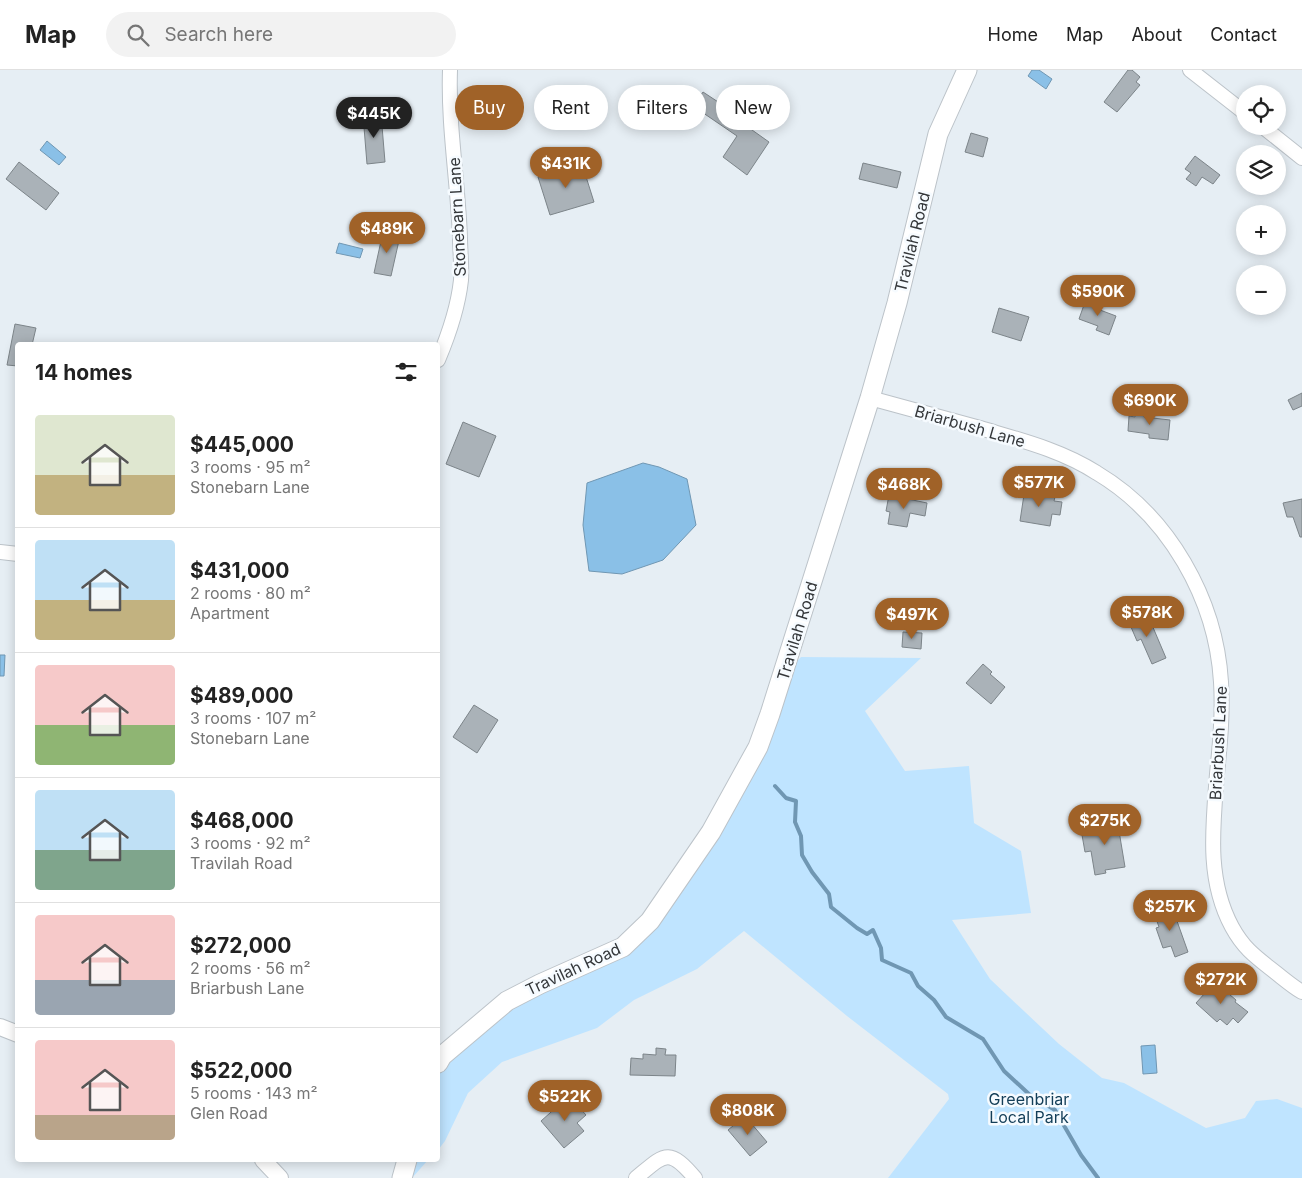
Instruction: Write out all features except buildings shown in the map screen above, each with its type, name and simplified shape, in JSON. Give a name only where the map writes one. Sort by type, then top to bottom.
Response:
[{"type":"main road","name":"Travilah Road","points":[[440,1060],[507,1001],[540,984],[623,948],[650,921],[711,832],[758,747],[870,398],[897,303],[938,134],[967,70]]},
{"type":"main road","points":[[402,1178],[406,1162]]},
{"type":"street","name":"Stonebarn Lane","points":[[440,355],[456,307],[461,279],[459,208],[450,70]]},
{"type":"street","points":[[1190,70],[1236,106]]},
{"type":"street","points":[[1273,135],[1302,158]]},
{"type":"street","name":"Briarbush Lane","points":[[870,398],[1023,440],[1074,460],[1098,473],[1139,505],[1155,521],[1178,552],[1204,601],[1219,659],[1222,712],[1212,837],[1216,883],[1232,927],[1243,944],[1254,956],[1302,992]]},
{"type":"street","points":[[0,552],[15,554]]},
{"type":"street","points":[[0,1027],[15,1033]]},
{"type":"street","points":[[636,1178],[660,1158],[670,1156],[683,1163],[696,1178]]},
{"type":"street","points":[[265,1162],[280,1178]]},
{"type":"green space","name":"Greenbriar Local Park","points":[[801,657],[921,658],[865,711],[905,771],[969,766],[974,823],[1021,851],[1031,913],[952,920],[990,979],[1059,1044],[1102,1078],[1124,1083],[1206,1128],[1245,1118],[1256,1101],[1277,1099],[1302,1108],[1302,1178],[888,1178],[949,1099],[948,1094],[847,1016],[744,931],[697,969],[634,1000],[597,1028],[502,1062],[468,1093],[445,1141],[440,1147],[440,1061],[507,1001],[623,947],[711,832],[782,677]]},
{"type":"green space","points":[[406,1162],[426,1162],[412,1178],[402,1178]]},
{"type":"shaded area","points":[[1032,70],[1039,70],[1052,79],[1046,89],[1028,76]]},
{"type":"shaded area","points":[[47,141],[66,157],[59,165],[40,150]]},
{"type":"shaded area","points":[[339,243],[363,249],[360,258],[336,253]]},
{"type":"shaded area","points":[[643,463],[659,467],[687,479],[696,525],[663,560],[622,574],[589,571],[583,525],[587,483]]},
{"type":"shaded area","points":[[0,655],[5,655],[4,676],[0,676]]},
{"type":"shaded area","points":[[1155,1045],[1157,1073],[1143,1074],[1141,1046]]},
{"type":"waterway","points":[[775,786],[786,798],[796,801],[795,822],[801,836],[802,855],[829,894],[831,907],[867,934],[873,930],[881,948],[882,960],[911,973],[918,986],[934,1000],[946,1017],[983,1039],[1004,1071],[1030,1095],[1055,1110],[1081,1155],[1098,1178]]}]
